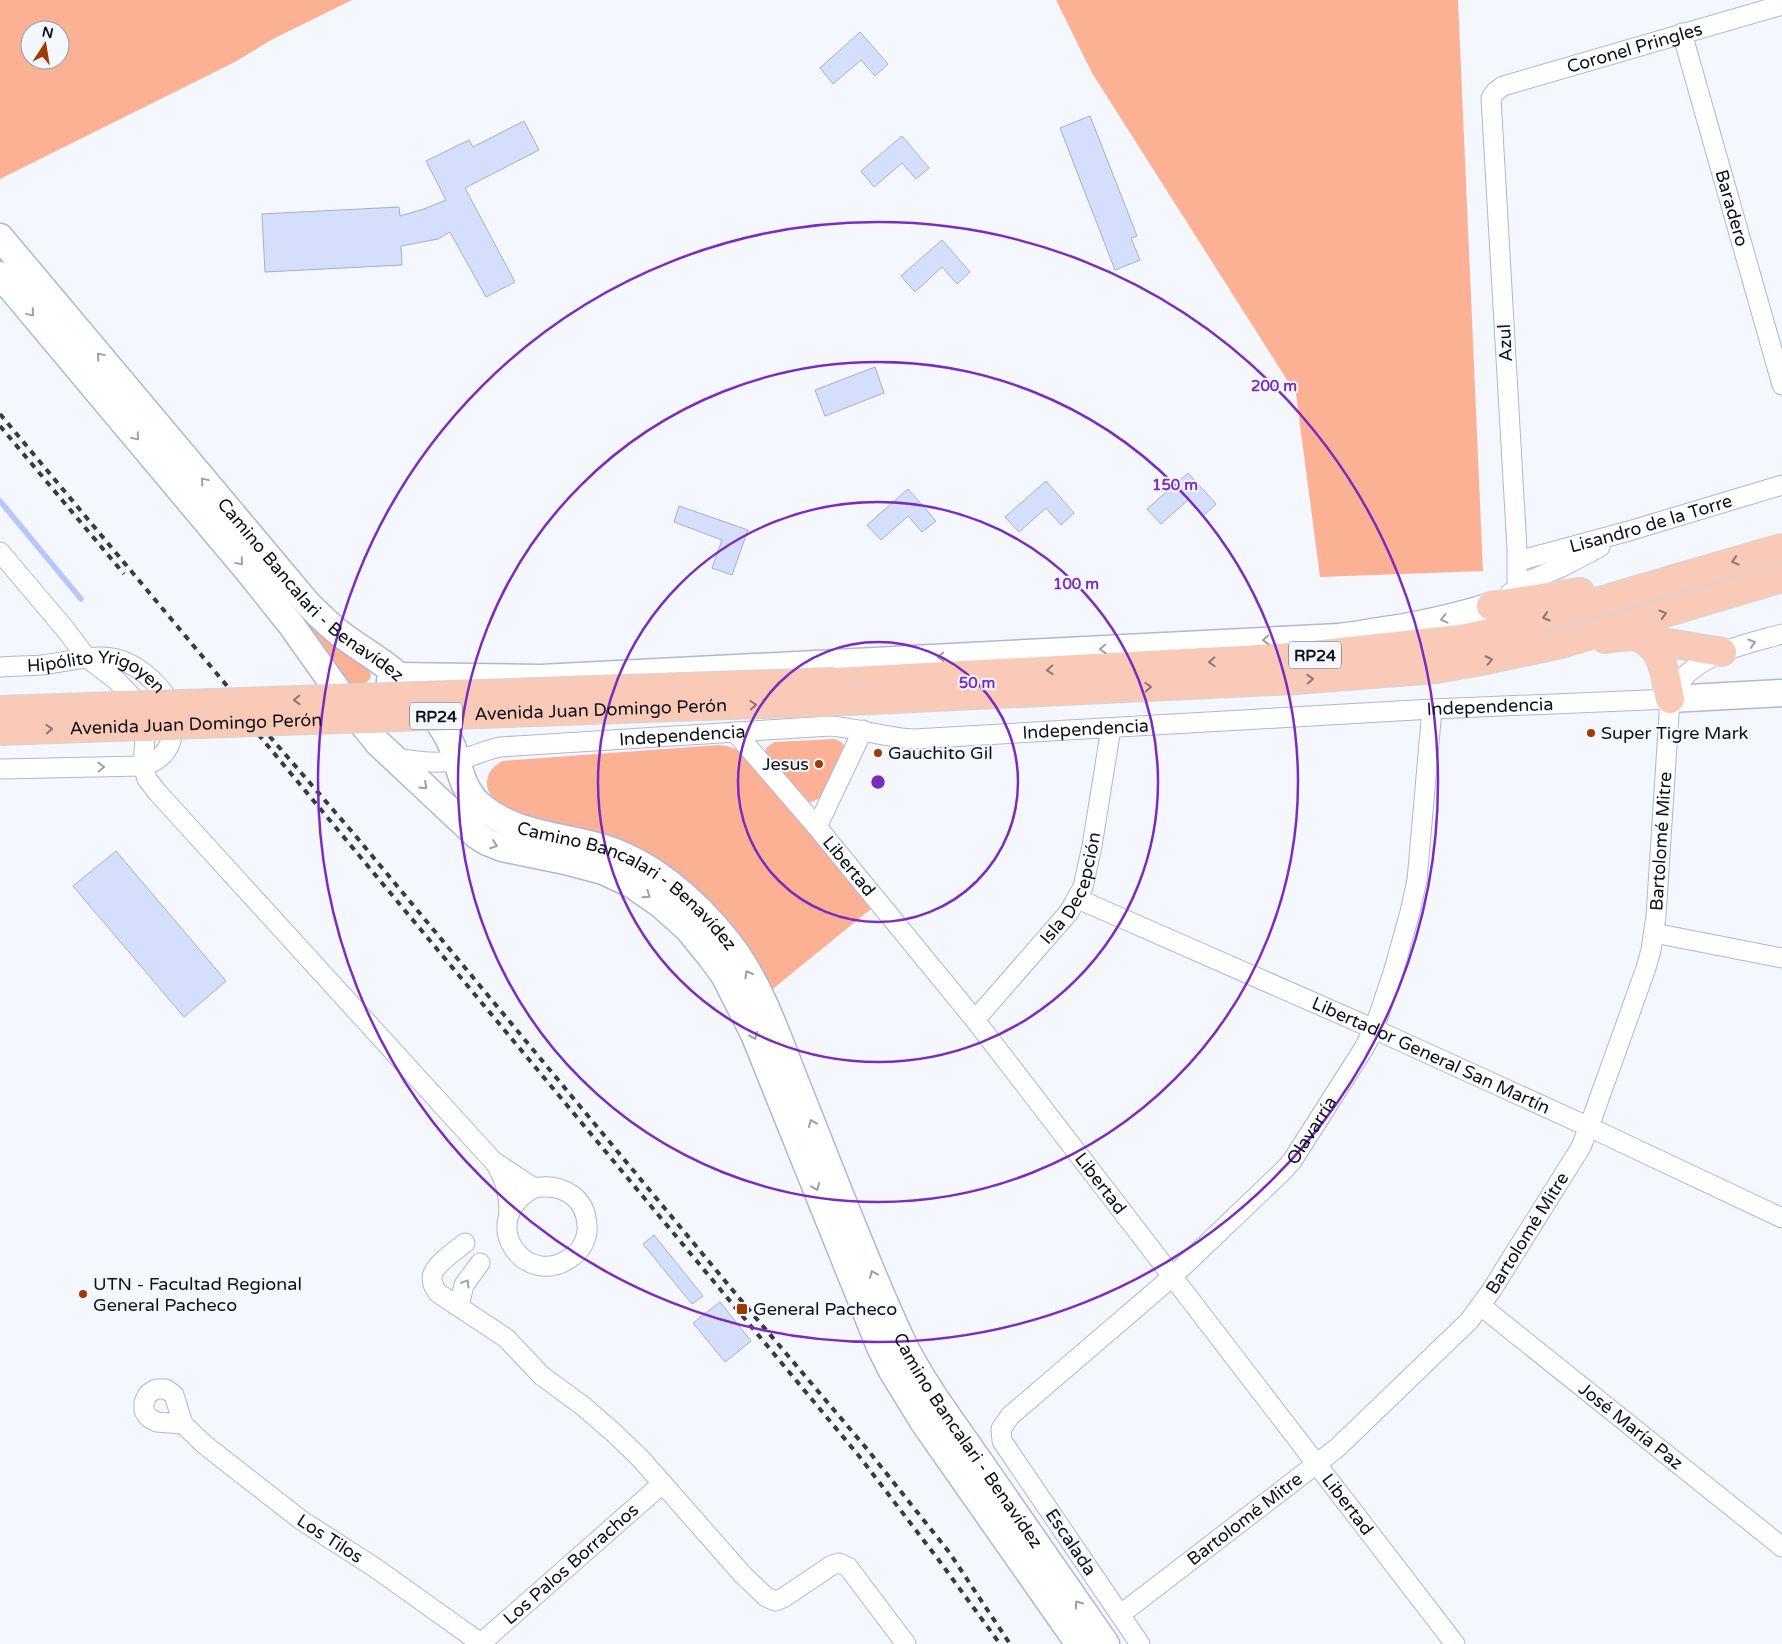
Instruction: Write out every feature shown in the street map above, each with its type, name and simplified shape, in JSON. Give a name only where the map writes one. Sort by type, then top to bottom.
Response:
[{"type":"main road","name":"Camino Bancalari - Benavídez","points":[[0,237],[308,604],[340,634],[398,676],[428,708],[443,729],[457,761],[464,784],[471,796],[482,807],[500,819],[517,826],[542,834],[600,846],[627,857],[678,891],[698,908],[727,941],[739,957],[767,1011],[880,1292],[912,1360],[1106,1644]]},
{"type":"main road","name":"Camino Bancalari - Benavídez","points":[[0,276],[253,578],[316,658],[350,708],[378,743],[455,817],[487,842],[502,848],[603,871],[632,884],[660,904],[688,929],[710,956],[724,976],[754,1034],[880,1347],[892,1371],[935,1439],[1080,1644]]},
{"type":"main road","name":"RP24","points":[[0,710],[835,682],[1294,657],[1423,644],[1500,631],[1782,548]]},
{"type":"main road","points":[[350,708],[398,676],[541,678],[1339,637],[1436,622],[1491,606],[1678,578]]},
{"type":"main road","name":"RP24","points":[[1561,644],[1782,578]]},
{"type":"main road","points":[[1561,644],[1620,637],[1639,638],[1722,652]]},
{"type":"main road","points":[[1639,638],[1657,651],[1663,666],[1670,699]]},
{"type":"main road","name":"Avenida Juan Domingo Perón","points":[[0,731],[872,700],[1295,680],[1436,669],[1561,644]]},
{"type":"main road","name":"Independencia","points":[[1670,699],[1782,693]]},
{"type":"street","name":"Coronel Pringles","points":[[1492,98],[1495,92],[1503,86],[1782,5]]},
{"type":"street","name":"Baradero","points":[[1682,33],[1782,385]]},
{"type":"street","name":"Azul","points":[[1492,98],[1518,561],[1517,588]]},
{"type":"street","name":"Lisandro de la Torre","points":[[1518,561],[1629,531],[1782,485]]},
{"type":"street","points":[[1491,606],[1526,582],[1564,566],[1629,531]]},
{"type":"street","points":[[0,552],[87,658],[125,689],[133,698],[142,714],[145,738],[143,766],[147,778],[158,792],[495,1163],[507,1186],[509,1212],[506,1225],[508,1238],[514,1250],[525,1260],[538,1266],[552,1266],[566,1262],[577,1254],[584,1242],[588,1228],[586,1214],[579,1202],[569,1192],[556,1187],[534,1188],[519,1198],[509,1212]]},
{"type":"street","points":[[1670,699],[1688,673],[1708,659],[1722,652],[1782,634]]},
{"type":"street","name":"Hipólito Yrigoyen","points":[[0,667],[42,665],[87,658],[109,657],[124,661],[150,678],[167,697],[174,718],[172,737],[166,750],[156,762],[143,766]]},
{"type":"street","name":"Independencia","points":[[394,758],[425,762],[457,761],[500,747],[830,726],[914,739],[1432,709],[1670,699]]},
{"type":"street","name":"Bartolomé Mitre","points":[[1121,1614],[1317,1465],[1469,1321],[1481,1306],[1581,1147],[1646,968],[1654,933],[1670,699]]},
{"type":"street","name":"Olavarría","points":[[1002,1441],[1001,1429],[1010,1416],[1172,1277],[1292,1161],[1364,1048],[1374,1029],[1393,973],[1417,880],[1432,709]]},
{"type":"street","name":"Isla Decepción","points":[[975,1020],[1069,912],[1078,899],[1083,887],[1092,846],[1111,728]]},
{"type":"street","points":[[817,827],[863,730]]},
{"type":"street","name":"Libertad","points":[[735,732],[817,827],[975,1020],[1455,1644]]},
{"type":"street","points":[[0,769],[143,766]]},
{"type":"street","name":"Libertador General San Martín","points":[[1078,899],[1374,1029],[1782,1218]]},
{"type":"street","points":[[1654,933],[1782,958]]},
{"type":"street","points":[[495,1163],[534,1188]]},
{"type":"street","points":[[465,1243],[435,1269],[432,1277],[433,1285],[438,1293],[506,1338],[542,1376],[583,1406],[613,1432],[640,1459],[743,1575],[766,1597],[775,1601],[784,1598],[832,1565],[839,1563],[848,1567],[906,1644]]},
{"type":"street","points":[[459,1306],[464,1285],[480,1263]]},
{"type":"street","name":"José María Paz","points":[[1481,1306],[1782,1547]]},
{"type":"street","name":"Los Tilos","points":[[182,1424],[205,1445],[302,1520],[390,1578],[481,1644]]},
{"type":"street","name":"Escalada","points":[[1002,1441],[1140,1644]]},
{"type":"street","name":"Los Palos Borrachos","points":[[481,1644],[662,1484]]},
{"type":"shaded area","points":[[0,0],[352,0],[271,40],[235,62],[0,179]]},
{"type":"shaded area","points":[[1056,0],[1458,0],[1483,571],[1320,577],[1296,394],[1092,73]]},
{"type":"shaded area","points":[[0,254],[315,628],[337,648],[368,669],[371,674],[370,679],[355,693],[0,263]]},
{"type":"shaded area","points":[[835,739],[844,746],[842,758],[821,798],[809,803],[765,753],[766,748],[774,742]]},
{"type":"shaded area","points":[[719,745],[734,748],[747,757],[871,909],[769,992],[537,819],[513,811],[498,803],[488,790],[487,782],[490,772],[502,761]]},
{"type":"building","points":[[860,32],[888,64],[875,76],[861,60],[833,84],[820,68]]},
{"type":"building","points":[[1090,116],[1137,236],[1131,238],[1140,260],[1115,270],[1060,128]]},
{"type":"building","points":[[524,121],[539,150],[465,188],[515,282],[486,297],[450,232],[438,239],[401,246],[402,265],[265,272],[262,214],[399,207],[400,216],[424,209],[446,200],[426,161],[469,140],[473,147]]},
{"type":"building","points":[[902,136],[929,168],[916,179],[902,163],[874,187],[861,171]]},
{"type":"building","points":[[942,240],[970,272],[957,284],[942,267],[915,292],[901,276]]},
{"type":"building","points":[[875,367],[884,393],[825,416],[815,390]]},
{"type":"building","points":[[1188,473],[1216,504],[1203,516],[1188,500],[1161,524],[1147,509]]},
{"type":"building","points":[[1046,481],[1074,513],[1061,525],[1046,508],[1019,532],[1005,517]]},
{"type":"building","points":[[908,489],[936,521],[922,532],[908,516],[881,540],[867,525]]},
{"type":"building","points":[[679,506],[748,530],[732,575],[712,568],[722,540],[674,522]]},
{"type":"building","points":[[116,851],[226,981],[184,1017],[73,886]]},
{"type":"building","points":[[654,1235],[703,1296],[692,1304],[643,1244]]},
{"type":"building","points":[[720,1302],[751,1341],[725,1362],[693,1323]]},
{"type":"waterway","points":[[0,501],[81,599]]},
{"type":"railway","points":[[0,414],[253,717],[354,834],[867,1449],[949,1552],[1010,1644]]},
{"type":"railway","points":[[0,426],[124,574]]},
{"type":"railway","points":[[243,716],[859,1456],[1000,1644]]},
{"type":"place","name":"Super Tigre Mark","points":[[1591,733]]},
{"type":"place","name":"Gauchito Gil","points":[[878,753]]},
{"type":"place","name":"Jesus","points":[[819,764]]},
{"type":"place","name":"UTN - Facultad Regional General Pacheco","points":[[83,1294]]},
{"type":"place","name":"General Pacheco","points":[[742,1309]]}]
